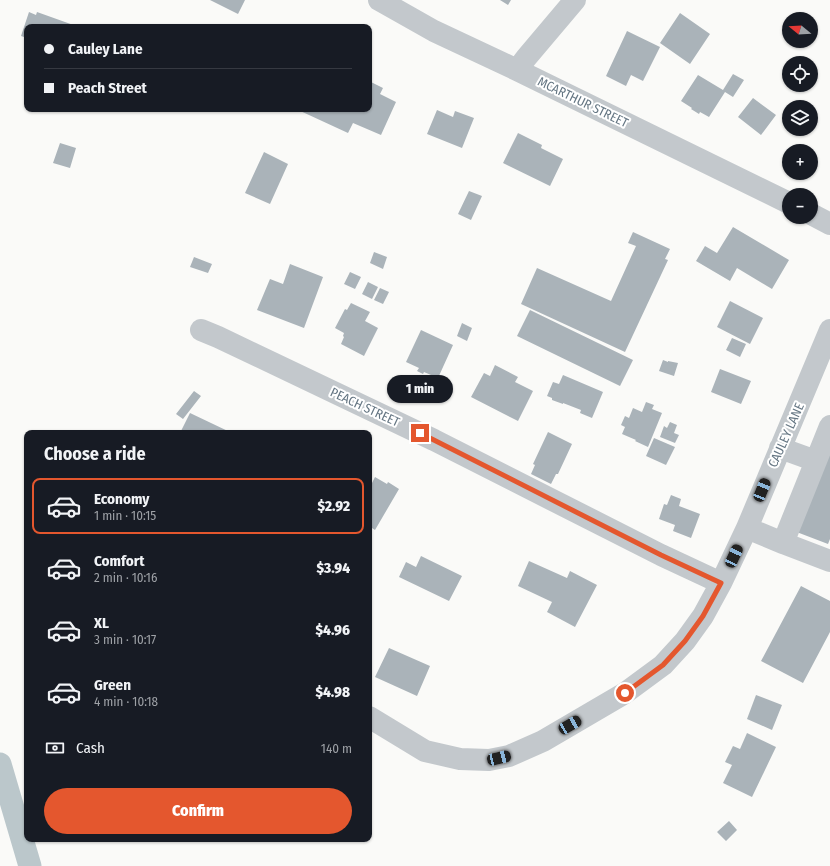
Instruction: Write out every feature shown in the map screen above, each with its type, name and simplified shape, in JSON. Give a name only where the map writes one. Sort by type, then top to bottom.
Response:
[{"type":"street","name":"MCARTHUR STREET","points":[[378,0],[434,31],[782,200]]},
{"type":"street","points":[[517,70],[575,0]]},
{"type":"street","points":[[818,218],[830,224]]},
{"type":"street","name":"PEACH STREET","points":[[201,330],[434,440],[661,555],[721,583]]},
{"type":"street","name":"CAULEY LANE","points":[[372,719],[425,751],[460,759],[489,760],[509,756],[543,741],[625,693],[663,665],[685,641],[703,616],[721,583],[747,528],[830,330]]},
{"type":"street","points":[[782,543],[830,426]]},
{"type":"street","points":[[780,448],[816,461]]},
{"type":"street","points":[[747,528],[830,561]]},
{"type":"building","points":[[210,0],[245,0],[238,14]]},
{"type":"building","points":[[500,0],[511,0],[508,5]]},
{"type":"building","points":[[29,12],[36,15],[37,12],[71,24],[25,24]]},
{"type":"building","points":[[680,13],[710,34],[690,64],[660,43]]},
{"type":"building","points":[[24,27],[24,37],[21,36]]},
{"type":"building","points":[[627,31],[660,47],[643,81],[631,75],[626,86],[606,76]]},
{"type":"building","points":[[733,74],[744,80],[733,97],[725,92],[709,117],[700,112],[699,114],[681,101],[698,75],[723,90]]},
{"type":"building","points":[[372,82],[383,88],[380,94],[396,102],[381,135],[353,123],[348,133],[302,112],[372,112]]},
{"type":"building","points":[[753,98],[776,115],[761,135],[738,117]]},
{"type":"building","points":[[437,110],[453,117],[455,111],[474,118],[462,148],[427,134]]},
{"type":"building","points":[[518,133],[542,145],[541,148],[563,159],[550,186],[503,163]]},
{"type":"building","points":[[60,143],[76,148],[70,168],[53,163]]},
{"type":"building","points":[[264,152],[288,164],[270,204],[245,193]]},
{"type":"building","points":[[469,191],[482,196],[471,220],[458,214]]},
{"type":"building","points":[[733,227],[789,260],[772,289],[737,268],[730,281],[696,261],[705,246],[717,253]]},
{"type":"building","points":[[633,232],[670,249],[665,259],[668,260],[625,352],[521,304],[537,268],[611,301],[636,246],[628,243]]},
{"type":"building","points":[[374,252],[387,257],[383,269],[370,263]]},
{"type":"building","points":[[194,257],[212,264],[208,273],[190,267]]},
{"type":"building","points":[[290,264],[323,277],[304,328],[257,310],[270,279],[283,284]]},
{"type":"building","points":[[350,272],[361,277],[355,289],[344,284]]},
{"type":"building","points":[[368,282],[378,287],[372,299],[362,294]]},
{"type":"building","points":[[380,288],[389,292],[383,304],[374,300]]},
{"type":"building","points":[[730,301],[763,318],[750,344],[717,327]]},
{"type":"building","points":[[351,303],[370,312],[365,321],[378,328],[364,356],[341,344],[344,333],[335,328],[345,309],[347,310]]},
{"type":"building","points":[[530,310],[633,360],[620,386],[517,336]]},
{"type":"building","points":[[462,323],[472,328],[467,341],[457,336]]},
{"type":"building","points":[[421,330],[453,345],[438,378],[424,372],[423,374],[417,371],[419,368],[406,362]]},
{"type":"building","points":[[732,338],[746,344],[740,357],[726,350]]},
{"type":"building","points":[[663,360],[678,363],[674,376],[659,371]]},
{"type":"building","points":[[495,365],[518,377],[515,382],[533,391],[518,421],[471,397],[484,373],[490,376]]},
{"type":"building","points":[[720,369],[751,381],[741,404],[711,392]]},
{"type":"building","points":[[563,375],[603,392],[592,418],[580,413],[581,410],[552,400],[552,398],[547,396],[553,382],[559,384]]},
{"type":"building","points":[[194,391],[201,396],[183,419],[176,414]]},
{"type":"building","points":[[646,402],[654,405],[652,409],[662,413],[648,447],[622,434],[625,427],[621,425],[625,416],[629,418],[633,408],[642,412]]},
{"type":"building","points":[[190,413],[226,430],[182,430]]},
{"type":"building","points":[[670,422],[677,425],[674,433],[679,435],[675,443],[660,437],[664,426],[667,428]]},
{"type":"building","points":[[548,432],[572,444],[558,474],[556,474],[551,484],[531,474],[535,465],[533,464]]},
{"type":"building","points":[[654,438],[675,447],[666,465],[646,456]]},
{"type":"building","points":[[830,447],[830,539],[828,544],[794,531]]},
{"type":"building","points":[[375,477],[387,484],[388,482],[399,489],[375,530],[372,528],[372,483]]},
{"type":"building","points":[[671,495],[681,499],[679,506],[700,514],[691,538],[673,531],[675,525],[659,519],[664,504],[667,505]]},
{"type":"building","points":[[421,556],[462,576],[449,601],[399,577],[406,562],[416,567]]},
{"type":"building","points":[[529,561],[567,578],[570,571],[597,585],[575,627],[547,612],[552,602],[518,586]]},
{"type":"building","points":[[801,586],[830,601],[830,632],[803,683],[761,661]]},
{"type":"building","points":[[389,648],[430,666],[417,696],[375,677]]},
{"type":"building","points":[[756,695],[782,705],[772,730],[747,719]]},
{"type":"building","points":[[747,733],[776,747],[752,797],[723,783],[732,765],[725,762],[733,746],[740,749]]},
{"type":"building","points":[[729,821],[737,830],[726,841],[717,832]]},
{"type":"waterway","points":[[0,764],[30,866]]},
{"type":"route","points":[[420,433],[661,555],[721,583],[703,616],[685,641],[663,665],[625,693]]}]
